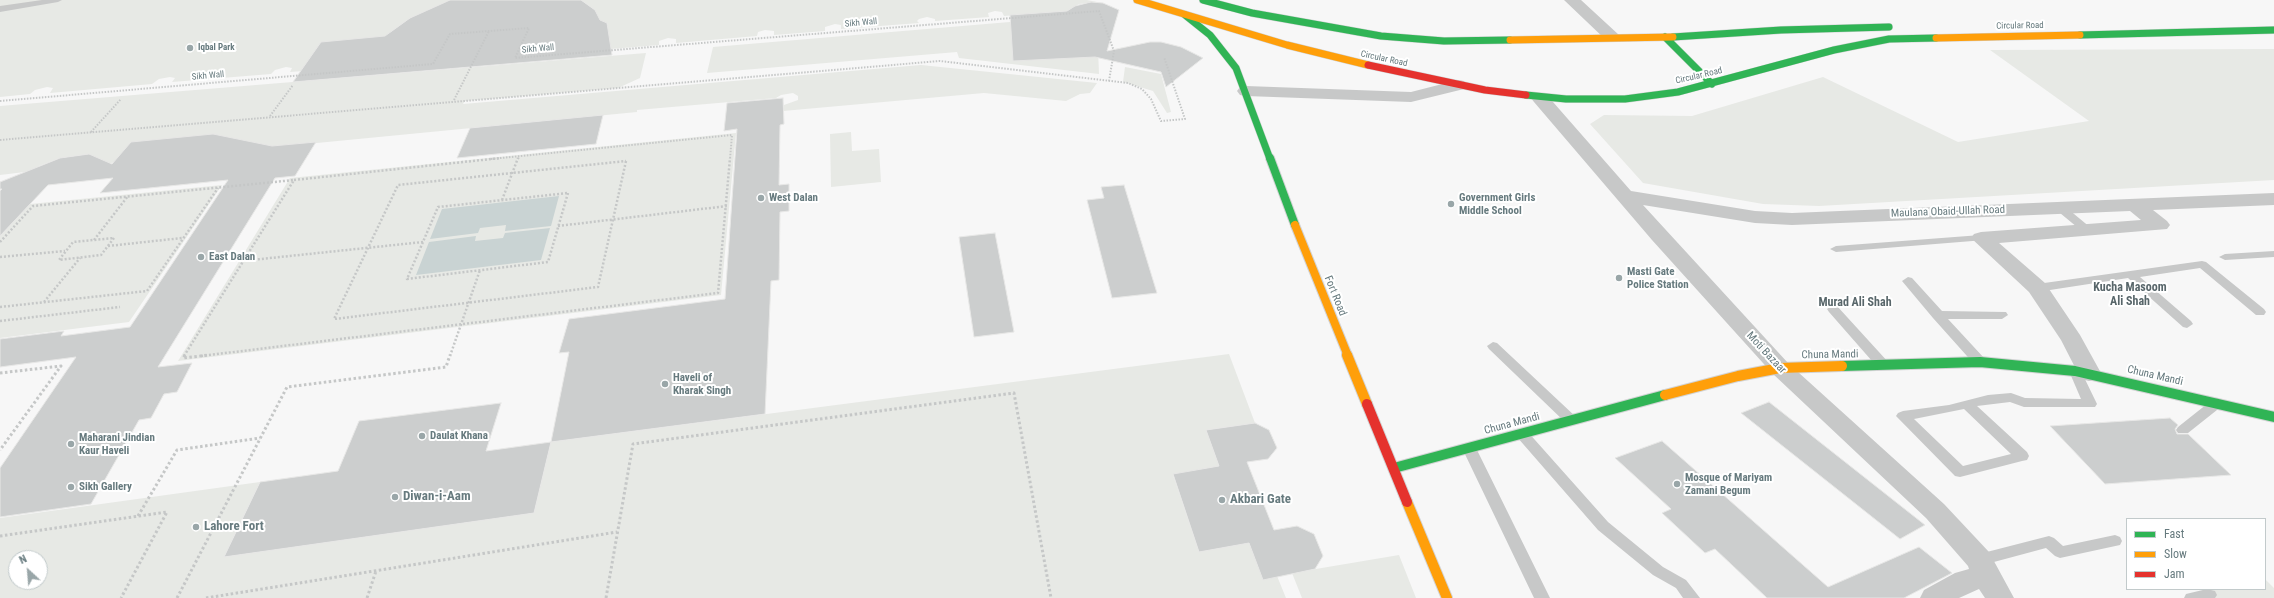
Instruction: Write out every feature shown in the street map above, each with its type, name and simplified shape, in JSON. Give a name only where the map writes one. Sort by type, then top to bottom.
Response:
[{"type":"main road","name":"Circular Road","points":[[1137,0],[1287,45],[1394,72],[1458,85],[1540,98],[1590,100],[1625,99],[1678,92],[1834,50],[1889,39],[2274,30]]},
{"type":"main road","name":"Circular Road","points":[[1203,0],[1289,21],[1406,42],[1473,42],[1665,37],[1781,30],[1900,27]]},
{"type":"main road","name":"Fort Road","points":[[1185,15],[1214,40],[1236,68],[1246,91],[1317,283],[1447,598]]},
{"type":"main road","points":[[1665,37],[1712,84]]},
{"type":"main road","points":[[1394,72],[1399,58]]},
{"type":"main road","name":"Chuna Mandi","points":[[1394,468],[1738,376],[1780,368],[1980,362],[2082,372],[2274,417]]},
{"type":"street","points":[[1572,0],[1614,38]]},
{"type":"street","points":[[1246,91],[1411,97],[1458,85]]},
{"type":"street","name":"Moti Bazaar","points":[[1540,98],[1624,196],[1780,368],[1935,511],[1989,578]]},
{"type":"street","name":"Maulana Obaid-Ullah Road","points":[[1624,196],[1755,216],[1792,218],[2274,199]]},
{"type":"street","points":[[1980,238],[2160,225],[2138,208]]},
{"type":"street","points":[[1980,238],[2037,288],[2072,340],[2082,372]]},
{"type":"street","points":[[1934,598],[1965,581],[1989,578]]},
{"type":"lane","points":[[0,9],[58,0]]},
{"type":"lane","points":[[2064,211],[2087,230]]},
{"type":"lane","points":[[1836,248],[1980,238]]},
{"type":"lane","points":[[2225,257],[2274,254]]},
{"type":"lane","points":[[2037,288],[2202,264],[2260,312]]},
{"type":"lane","points":[[2130,274],[2187,324]]},
{"type":"lane","points":[[1908,281],[1936,315],[1980,362]]},
{"type":"lane","points":[[1833,309],[1884,366]]},
{"type":"lane","points":[[1936,315],[2002,315]]},
{"type":"lane","points":[[1493,346],[1571,420]]},
{"type":"lane","points":[[1966,404],[2022,456],[1960,472],[1903,416],[1988,399],[2011,397],[2024,402],[2040,404],[2090,404],[2082,372]]},
{"type":"lane","points":[[2183,430],[2217,403]]},
{"type":"lane","points":[[1522,434],[1603,526],[1658,572],[1681,584],[1692,598]]},
{"type":"lane","points":[[1469,448],[1542,598]]},
{"type":"lane","points":[[1989,578],[2049,542],[2060,552],[2115,541]]},
{"type":"lane","points":[[2192,598],[2209,596]]},
{"type":"path","name":"Sikh Wall","points":[[0,101],[433,64],[450,34],[528,28],[515,58],[1099,11],[1114,51],[1109,81]]},
{"type":"path","points":[[454,101],[490,31]]},
{"type":"path","points":[[0,140],[934,61],[1128,83],[1142,89],[1151,99],[1161,121],[1185,119],[1164,57]]},
{"type":"path","points":[[270,117],[293,85]]},
{"type":"path","points":[[91,132],[121,99]]},
{"type":"path","points":[[0,242],[33,206],[732,135],[727,206],[718,293],[184,358],[242,261],[294,180]]},
{"type":"path","points":[[502,200],[519,157]]},
{"type":"path","points":[[626,161],[598,287],[334,319],[398,185],[513,173],[626,161]]},
{"type":"path","points":[[0,307],[147,291],[218,187]]},
{"type":"path","points":[[568,193],[548,262],[408,279],[438,207],[502,200],[568,193]]},
{"type":"path","points":[[94,240],[128,196]]},
{"type":"path","points":[[558,226],[727,206]]},
{"type":"path","points":[[114,238],[107,246],[101,255],[59,260],[73,242],[114,238]]},
{"type":"path","points":[[107,246],[183,238]]},
{"type":"path","points":[[242,261],[423,242]]},
{"type":"path","points":[[0,258],[66,250]]},
{"type":"path","points":[[44,302],[80,257]]},
{"type":"path","points":[[177,598],[287,387],[446,367],[480,270]]},
{"type":"path","points":[[0,321],[120,308]]},
{"type":"path","points":[[0,373],[61,366],[0,450]]},
{"type":"path","points":[[606,598],[632,444],[1014,393],[1051,598]]},
{"type":"path","points":[[138,516],[177,450],[260,438]]},
{"type":"path","points":[[0,536],[167,512],[121,598]]},
{"type":"path","points":[[206,598],[617,532]]},
{"type":"path","points":[[367,598],[376,570]]},
{"type":"shaded area","name":"Iqbal Park","points":[[0,0],[450,0],[410,18],[392,31],[386,38],[383,65],[290,72],[292,68],[286,67],[275,70],[271,74],[172,82],[175,78],[170,77],[159,79],[152,84],[50,93],[53,88],[47,87],[35,90],[30,94],[0,97]]},
{"type":"shaded area","points":[[581,0],[1087,0],[1097,2],[1079,4],[1067,11],[1004,16],[1002,12],[995,11],[988,13],[989,17],[935,21],[935,19],[927,17],[919,19],[917,21],[919,23],[841,29],[841,25],[835,24],[825,27],[825,31],[774,35],[774,31],[765,30],[758,32],[757,36],[676,43],[676,39],[668,38],[659,41],[659,45],[575,52],[608,24],[599,20],[595,10]]},
{"type":"shaded area","points":[[1069,17],[1098,49],[1099,74],[959,58],[957,52],[707,73],[713,47]]},
{"type":"shaded area","points":[[2274,49],[2274,180],[1819,206],[1763,204],[1643,183],[1590,124],[1604,115],[1692,116],[1823,77],[1958,142],[2089,121],[1990,50]]},
{"type":"shaded area","points":[[646,53],[640,78],[618,88],[465,101],[463,104],[921,65],[1097,83],[1090,93],[1080,94],[1066,101],[984,93],[783,111],[784,105],[798,100],[798,96],[793,93],[781,95],[776,98],[637,110],[637,112],[100,164],[89,154],[60,158],[39,166],[33,171],[0,175],[0,106]]},
{"type":"shaded area","points":[[1125,67],[1161,74],[1171,112],[1167,113],[1153,91],[1123,82]]},
{"type":"shaded area","points":[[851,132],[852,151],[879,149],[881,182],[831,187],[830,134]]},
{"type":"shaded area","points":[[736,133],[721,295],[178,361],[290,178]]},
{"type":"shaded area","points":[[222,185],[129,322],[0,338],[0,236],[30,204]]},
{"type":"shaded area","points":[[559,196],[551,226],[505,231],[506,225],[480,228],[478,233],[430,239],[442,209]]},
{"type":"shaded area","points":[[550,228],[541,260],[416,275],[429,242],[476,236],[475,241],[503,238],[505,233]]},
{"type":"shaded area","points":[[1229,354],[1255,423],[1206,430],[1219,466],[1173,475],[1199,552],[1249,543],[1263,579],[1277,576],[1286,598],[0,598],[0,518],[260,482],[224,557],[534,513],[551,442]]},
{"type":"shaded area","points":[[1399,555],[1416,598],[1302,598],[1292,573]]},
{"type":"shaded area","points":[[2266,580],[2274,588],[2274,598],[2213,598],[2205,590],[2266,590]]},
{"type":"building","points":[[450,0],[581,0],[595,10],[600,20],[607,23],[612,55],[293,82],[321,42],[385,36],[410,18]]},
{"type":"building","points":[[1091,2],[1103,3],[1119,10],[1107,51],[1150,42],[1161,42],[1181,47],[1203,58],[1166,87],[1161,72],[1095,57],[1013,61],[1010,15],[1067,11],[1075,6]]},
{"type":"building","name":"Haveli of Kharak Singh","points":[[783,98],[784,124],[780,125],[779,185],[789,184],[789,211],[780,212],[779,280],[771,281],[765,414],[551,442],[569,352],[559,353],[569,319],[725,299],[737,129],[724,131],[727,103]]},
{"type":"building","points":[[603,115],[596,144],[457,158],[470,128]]},
{"type":"building","points":[[213,134],[272,146],[316,142],[295,176],[275,178],[158,367],[192,363],[177,392],[164,394],[151,418],[139,420],[91,504],[0,517],[0,468],[76,357],[0,367],[0,339],[64,331],[61,336],[130,327],[228,180],[100,193],[113,178],[48,185],[0,236],[0,191],[2,189],[0,189],[0,182],[60,158],[89,154],[112,164],[131,142]]},
{"type":"building","points":[[1124,185],[1157,293],[1112,298],[1087,200],[1104,198],[1101,187]]},
{"type":"building","points":[[995,233],[1014,332],[974,337],[959,237]]},
{"type":"building","points":[[1769,402],[1925,525],[1900,539],[1741,413]]},
{"type":"building","name":"Diwan-i-Aam","points":[[501,403],[486,451],[551,442],[534,513],[224,557],[260,482],[338,471],[359,421]]},
{"type":"building","points":[[2170,418],[2178,425],[2175,429],[2177,434],[2188,434],[2231,475],[2105,484],[2050,426]]},
{"type":"building","name":"Akbari Gate","points":[[1255,423],[1269,430],[1277,448],[1268,459],[1247,462],[1274,530],[1297,526],[1314,534],[1323,556],[1315,569],[1263,580],[1249,543],[1199,552],[1173,474],[1219,466],[1206,430]]},
{"type":"building","name":"Mosque of Mariyam Zamani Begum","points":[[1662,441],[1828,587],[1919,547],[1952,573],[1904,598],[1767,598],[1715,549],[1705,553],[1662,513],[1671,509],[1615,458]]},
{"type":"traffic: fast","points":[[1203,0],[1252,13],[1381,36],[1444,41],[1510,40]]},
{"type":"traffic: fast","points":[[1185,15],[1210,35],[1236,68],[1295,225]]},
{"type":"traffic: fast","points":[[1673,37],[1781,30],[1889,27]]},
{"type":"traffic: fast","points":[[2080,35],[2274,30]]},
{"type":"traffic: fast","points":[[1665,37],[1712,84]]},
{"type":"traffic: fast","points":[[1526,95],[1566,99],[1625,99],[1678,92],[1834,50],[1889,39],[1936,38]]},
{"type":"traffic: fast","points":[[1842,366],[1980,362],[2075,371],[2274,417]]},
{"type":"traffic: fast","points":[[1394,468],[1665,395]]},
{"type":"traffic: slow","points":[[1137,0],[1287,45],[1368,65]]},
{"type":"traffic: slow","points":[[1936,38],[2080,35]]},
{"type":"traffic: slow","points":[[1510,40],[1673,37]]},
{"type":"traffic: slow","points":[[1295,225],[1367,404]]},
{"type":"traffic: slow","points":[[1665,395],[1738,376],[1780,368],[1842,366]]},
{"type":"traffic: slow","points":[[1407,502],[1447,598]]},
{"type":"traffic: jam","points":[[1368,65],[1485,90],[1526,95]]},
{"type":"traffic: jam","points":[[1367,404],[1407,502]]},
{"type":"place","name":"Iqbal Park","points":[[190,48]]},
{"type":"place","name":"West Dalan","points":[[761,198]]},
{"type":"place","name":"Government Girls Middle School","points":[[1451,204]]},
{"type":"place","name":"East Dalan","points":[[201,257]]},
{"type":"place","name":"Masti Gate Police Station","points":[[1619,278]]},
{"type":"place","name":"Haveli of Kharak Singh","points":[[665,384]]},
{"type":"place","name":"Daulat Khana","points":[[422,436]]},
{"type":"place","name":"Maharani Jindian Kaur Haveli","points":[[71,444]]},
{"type":"place","name":"Mosque of Mariyam Zamani Begum","points":[[1677,484]]},
{"type":"place","name":"Sikh Gallery","points":[[71,487]]},
{"type":"place","name":"Diwan-i-Aam","points":[[395,497]]},
{"type":"place","name":"Akbari Gate","points":[[1222,500]]},
{"type":"place","name":"Lahore Fort","points":[[196,527]]},
{"type":"district","name":"Kucha Masoom Ali Shah","points":[[2130,295]]},
{"type":"district","name":"Murad Ali Shah","points":[[1855,303]]}]
